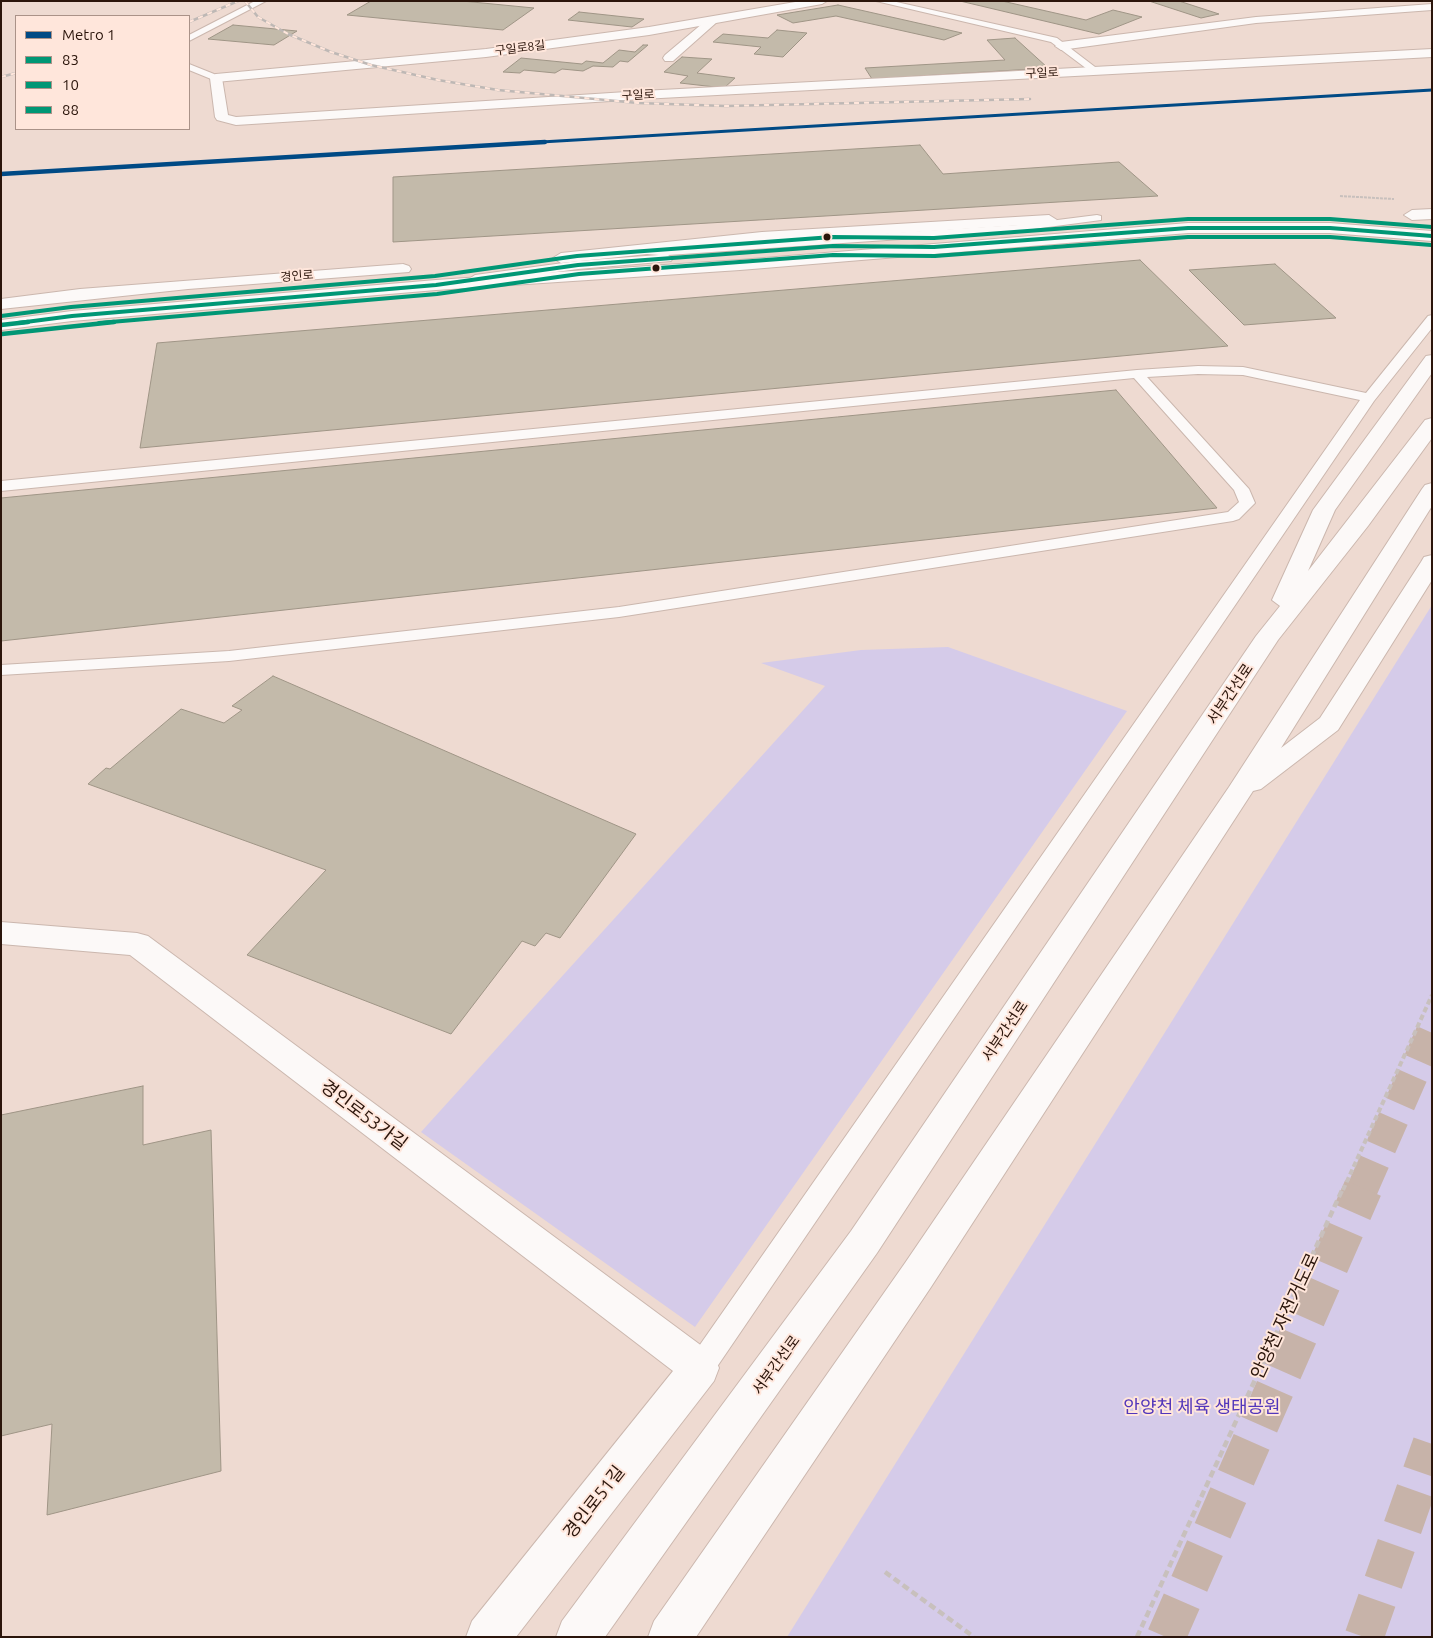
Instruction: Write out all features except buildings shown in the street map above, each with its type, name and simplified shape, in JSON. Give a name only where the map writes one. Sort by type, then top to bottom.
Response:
[{"type":"main road","name":"구일로8길","points":[[216,78],[478,53],[649,31],[822,1]]},
{"type":"main road","name":"구일로","points":[[1062,46],[1256,20],[1432,7]]},
{"type":"main road","points":[[668,58],[713,20]]},
{"type":"main road","name":"구일로","points":[[216,78],[222,117],[236,121],[642,95],[1432,53]]},
{"type":"main road","name":"경인로","points":[[1,304],[80,294],[188,284],[592,255],[762,237],[1097,218],[1182,210],[1255,208],[1432,216]]},
{"type":"main road","name":"경인로","points":[[1,325],[72,316],[436,285],[740,265],[934,247],[1188,228],[1321,228],[1432,236]]},
{"type":"main road","points":[[1398,233],[1432,245]]},
{"type":"main road","points":[[1268,636],[1324,510],[1432,360]]},
{"type":"main road","name":"서부간선로","points":[[578,1637],[864,1242],[1268,636],[1360,521],[1432,424]]},
{"type":"main road","points":[[670,1637],[924,1266],[1239,793],[1432,489]]},
{"type":"main road","points":[[1239,793],[1329,724],[1432,562]]},
{"type":"main road","name":"경인로53가길","points":[[1,933],[136,944],[700,1368]]},
{"type":"main road","name":"경인로51길","points":[[488,1637],[700,1368]]},
{"type":"lane","points":[[190,37],[262,1]]},
{"type":"lane","name":"구일로","points":[[880,1],[1054,40],[1094,70]]},
{"type":"lane","points":[[190,67],[216,78]]},
{"type":"lane","points":[[700,1368],[1369,398],[1432,319]]},
{"type":"lane","points":[[1,486],[1137,374],[1243,371],[1369,398]]},
{"type":"lane","points":[[1,670],[229,656],[619,612],[1234,516],[1247,503],[1241,489],[1137,374]]},
{"type":"path","points":[[1340,196],[1395,199]]},
{"type":"path","name":"안양천 자전거도로","points":[[1138,1637],[1432,995]]},
{"type":"path","points":[[885,1572],[974,1637]]},
{"type":"green space","name":"안양천 체육 생태공원","points":[[1432,605],[1432,1637],[787,1637]]},
{"type":"green space","points":[[948,647],[1127,711],[695,1327],[421,1132],[825,686],[761,663],[861,650]]},
{"type":"tunnel","points":[[1362,1190],[1432,1031]]},
{"type":"tunnel","points":[[1166,1637],[1363,1188]]},
{"type":"tunnel","points":[[1364,1637],[1432,1444]]},
{"type":"railway","points":[[190,22],[238,1]]},
{"type":"railway","points":[[245,1],[258,17],[288,34],[331,52],[371,65],[438,80],[498,90],[638,103],[726,106],[1030,99]]},
{"type":"railway","points":[[1,77],[15,73]]},
{"type":"metro line","name":"1","points":[[1,174],[1432,90]]},
{"type":"transit line","name":"88","points":[[1,316],[71,307],[435,276],[577,256],[832,237],[934,238],[1188,219],[1330,219],[1432,227]]},
{"type":"transit line","name":"83","points":[[1,325],[72,316],[436,285],[578,265],[833,246],[934,247],[1188,228],[1330,228],[1432,236]]},
{"type":"transit line","name":"10","points":[[2,334],[73,325],[437,294],[579,274],[833,255],[935,256],[1188,237],[1330,237],[1431,245]]}]
